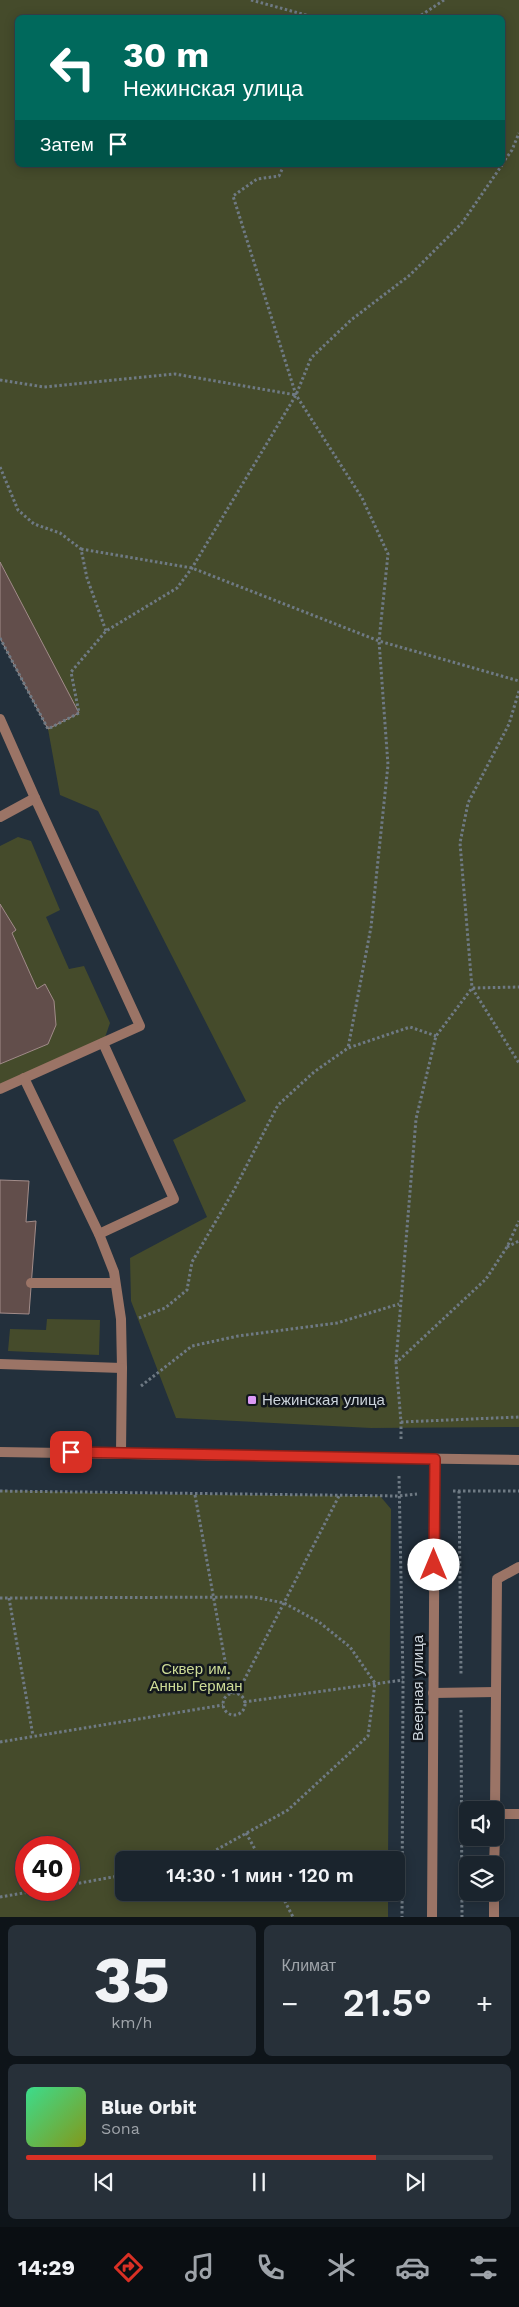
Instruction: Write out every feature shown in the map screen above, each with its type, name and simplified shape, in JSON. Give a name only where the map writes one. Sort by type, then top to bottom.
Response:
[{"type":"street","points":[[0,719],[140,1026],[0,1089]]},
{"type":"street","points":[[0,817],[35,798]]},
{"type":"street","points":[[99,1234],[174,1199],[103,1042]]},
{"type":"street","points":[[24,1078],[99,1234],[114,1272],[121,1319],[121,1452]]},
{"type":"street","points":[[31,1283],[115,1283]]},
{"type":"street","points":[[0,1364],[122,1368]]},
{"type":"street","points":[[0,1452],[121,1452],[519,1460]]},
{"type":"street","name":"Веерная улица","points":[[432,1917],[435,1459]]},
{"type":"street","points":[[495,1801],[497,1579],[519,1567]]},
{"type":"street","points":[[434,1693],[496,1692]]},
{"type":"street","points":[[504,1814],[519,1814]]},
{"type":"street","points":[[494,1901],[494,1917]]},
{"type":"path","points":[[250,0],[306,15]]},
{"type":"path","points":[[422,15],[444,0]]},
{"type":"path","points":[[505,160],[512,150],[519,132]]},
{"type":"path","points":[[283,167],[279,176],[257,179],[233,196],[296,395],[362,498],[388,554],[379,641],[388,765],[371,927],[348,1048]]},
{"type":"path","points":[[0,638],[48,729],[79,713],[71,672],[106,631],[177,588],[192,568],[296,395],[312,358],[351,320],[410,275],[462,223],[501,167]]},
{"type":"path","points":[[0,380],[44,387],[175,374],[296,395]]},
{"type":"path","points":[[0,467],[18,510],[34,524],[60,533],[81,549],[192,568],[379,641],[519,681]]},
{"type":"path","points":[[81,549],[88,578],[106,631]]},
{"type":"path","points":[[519,691],[509,724],[468,803],[460,843],[472,988],[519,1063]]},
{"type":"path","points":[[472,988],[519,988]]},
{"type":"path","points":[[472,988],[436,1036],[416,1118],[399,1304],[396,1362],[402,1422],[519,1417]]},
{"type":"path","points":[[121,1319],[138,1319],[165,1308],[187,1290],[192,1262],[234,1190],[278,1105],[314,1072],[348,1048],[410,1027],[436,1036]]},
{"type":"path","points":[[396,1362],[486,1279],[507,1247],[519,1221]]},
{"type":"path","points":[[507,1247],[519,1241]]},
{"type":"path","points":[[140,1387],[192,1346],[238,1336],[337,1323],[399,1304]]},
{"type":"path","points":[[0,1491],[195,1495],[398,1496],[434,1491],[519,1491]]},
{"type":"path","points":[[195,1495],[231,1694]]},
{"type":"path","points":[[237,1694],[339,1496]]},
{"type":"path","points":[[398,1496],[402,1680],[402,1917]]},
{"type":"path","points":[[0,1598],[254,1597],[284,1603],[319,1622],[350,1647],[374,1683],[368,1736],[288,1810],[214,1851]]},
{"type":"path","points":[[9,1598],[33,1736]]},
{"type":"path","points":[[244,1702],[402,1680]]},
{"type":"path","points":[[231,1694],[237,1694],[244,1702],[244,1709],[236,1715],[229,1713],[223,1705],[225,1698],[231,1694]]},
{"type":"path","points":[[0,1742],[223,1705]]},
{"type":"path","points":[[246,1833],[256,1851]]},
{"type":"path","points":[[80,1883],[115,1877]]},
{"type":"path","points":[[0,1897],[15,1894]]},
{"type":"path","points":[[285,1901],[293,1917]]},
{"type":"green space","points":[[0,0],[519,0],[519,1427],[371,1428],[176,1418],[131,1301],[130,1258],[207,1217],[173,1140],[246,1101],[98,811],[60,795],[48,729],[78,713],[0,562]]},
{"type":"green space","points":[[18,837],[31,841],[60,910],[46,917],[69,969],[84,966],[110,1023],[103,1043],[0,1089],[0,1064],[48,1044],[55,1021],[54,1007],[49,992],[45,984],[37,989],[12,933],[16,930],[0,904],[0,846]]},
{"type":"green space","points":[[47,1319],[100,1320],[99,1355],[8,1351],[10,1329],[46,1330]]},
{"type":"green space","name":"Сквер им. Анны Герман","points":[[0,1490],[134,1494],[380,1496],[391,1509],[388,1851],[115,1851],[115,1901],[388,1901],[388,1917],[0,1917]]},
{"type":"building","points":[[0,562],[79,713],[48,729],[0,638]]},
{"type":"building","points":[[0,904],[16,930],[12,933],[37,989],[45,984],[54,1001],[56,1025],[48,1044],[0,1064]]},
{"type":"building","points":[[0,1180],[29,1181],[26,1222],[36,1221],[29,1314],[0,1313]]},
{"type":"place","name":"Нежинская улица","points":[[252,1400]]},
{"type":"route","points":[[71,1452],[435,1459],[434,1565]]}]
